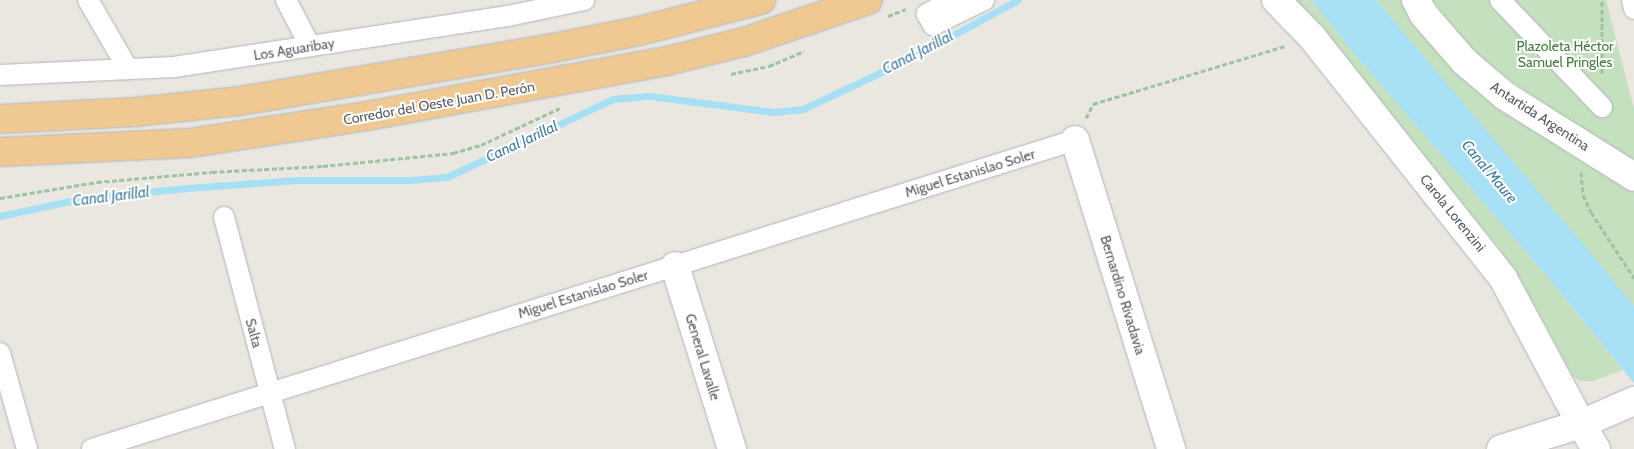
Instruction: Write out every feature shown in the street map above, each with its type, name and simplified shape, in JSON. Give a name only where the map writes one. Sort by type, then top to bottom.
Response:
[{"type":"highway","points":[[0,119],[135,112],[240,101],[553,48],[639,31],[761,0]]},
{"type":"highway","name":"Corredor del Oeste Juan D. Perón","points":[[0,152],[190,143],[255,134],[667,61],[744,42],[868,0]]},
{"type":"highway","points":[[0,164],[109,148]]},
{"type":"main road","name":"Carola Lorenzini","points":[[1276,0],[1312,37],[1503,278],[1596,449]]},
{"type":"main road","name":"Antartida Argentina","points":[[1416,0],[1424,15],[1464,61],[1505,96],[1588,146],[1634,177]]},
{"type":"main road","name":"Bernardino Rivadavia","points":[[1075,140],[1171,449]]},
{"type":"main road","name":"General Lavalle","points":[[675,266],[732,449]]},
{"type":"main road","points":[[1501,449],[1581,424],[1634,401]]},
{"type":"street","points":[[88,0],[128,69]]},
{"type":"street","points":[[286,0],[310,46]]},
{"type":"street","name":"Los Aguaribay","points":[[0,74],[174,67],[310,46],[503,8],[584,0]]},
{"type":"street","points":[[953,0],[928,14],[934,25],[984,0]]},
{"type":"street","points":[[1500,0],[1602,107]]},
{"type":"street","points":[[1632,0],[1634,9]]},
{"type":"street","name":"Miguel Estanislao Soler","points":[[92,449],[1075,140]]},
{"type":"street","name":"Salta","points":[[224,217],[285,449]]},
{"type":"street","points":[[0,353],[26,449]]},
{"type":"path","points":[[1602,0],[1602,107]]},
{"type":"path","points":[[1075,140],[1093,104],[1312,37]]},
{"type":"path","points":[[1588,146],[1581,164],[1580,178],[1583,195],[1601,229],[1634,278]]},
{"type":"green space","points":[[1295,0],[1312,0],[1352,51],[1546,275],[1623,370],[1593,381],[1579,381],[1572,375],[1502,252]]},
{"type":"green space","points":[[1376,0],[1402,0],[1405,7],[1634,189],[1634,306]]},
{"type":"green space","name":"Plazoleta Héctor Samuel Pringles","points":[[1432,0],[1606,0],[1634,109],[1634,163],[1518,86],[1474,54]]},
{"type":"water","name":"Canal Maure","points":[[1312,0],[1376,0],[1583,244],[1634,306],[1634,383],[1546,275],[1352,51]]},
{"type":"waterway","name":"Canal Jarillal","points":[[0,216],[84,198],[188,188],[298,180],[411,180],[447,177],[613,99],[650,96],[774,112],[803,109],[905,61],[1018,0]]}]
